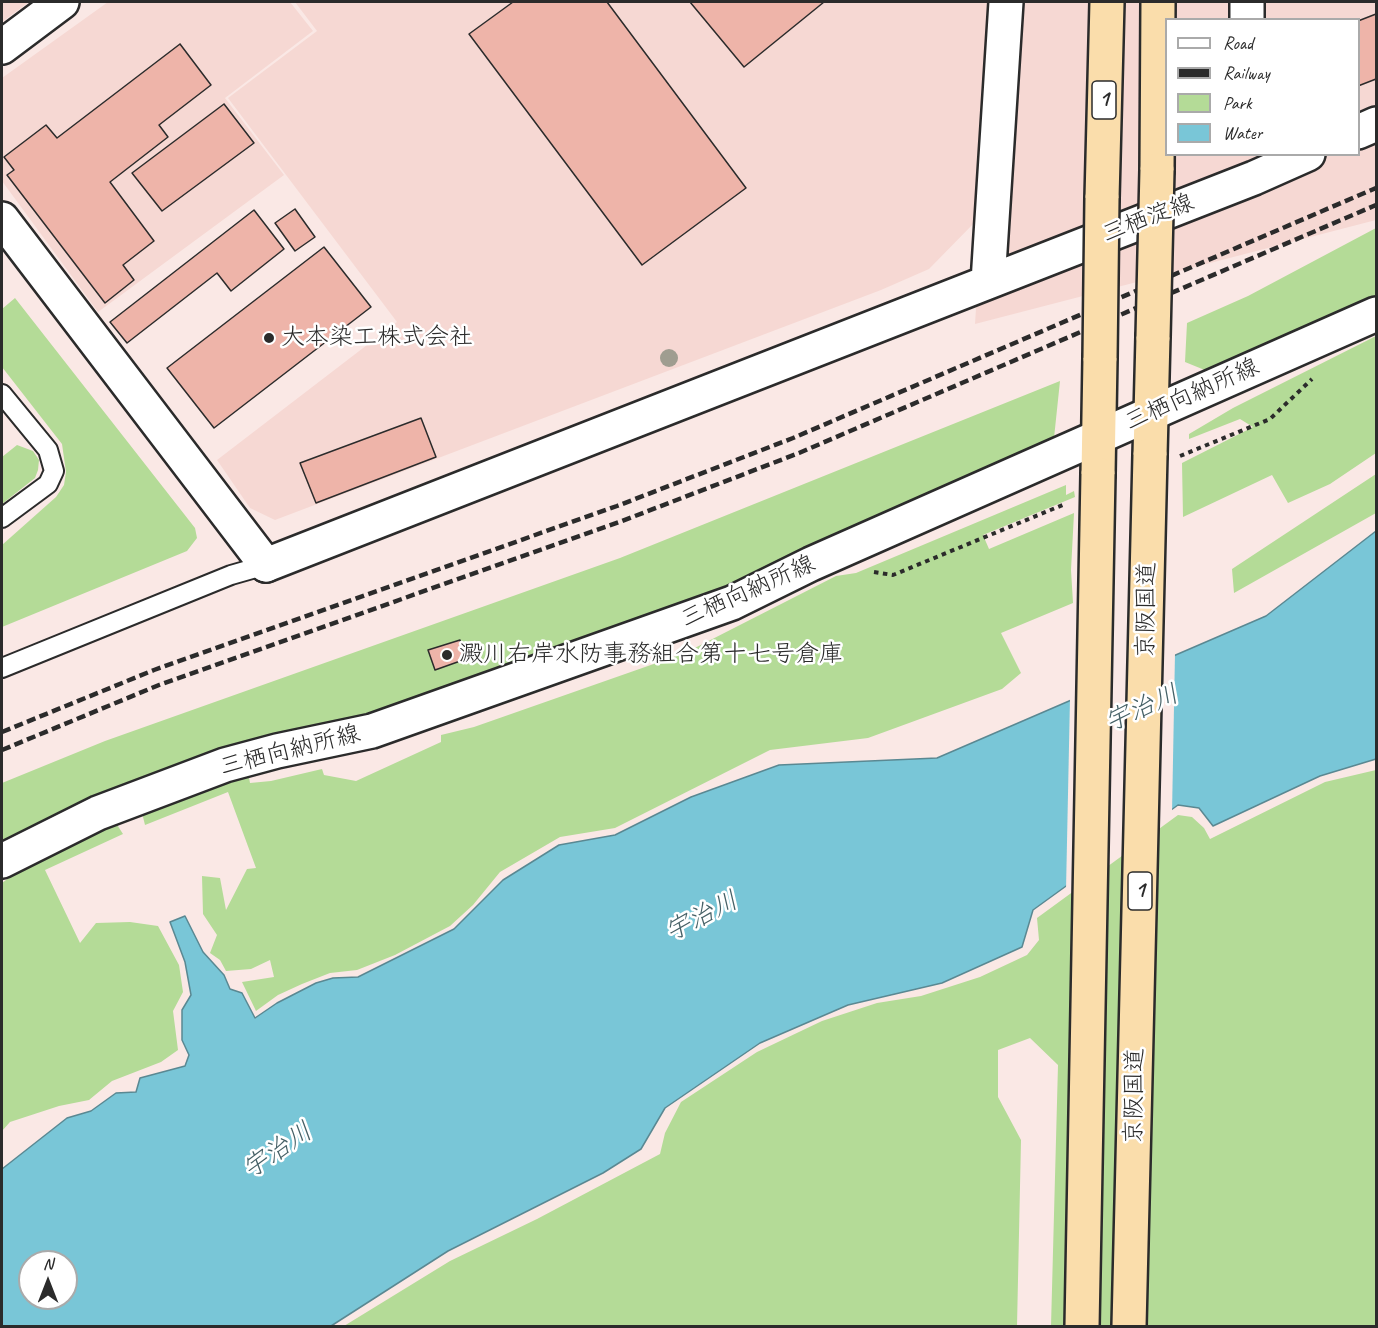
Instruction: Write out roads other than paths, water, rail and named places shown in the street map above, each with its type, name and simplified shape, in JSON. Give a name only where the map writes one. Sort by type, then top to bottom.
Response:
[{"type":"highway","name":"京阪国道","points":[[1082,1326],[1107,2]]},
{"type":"highway","name":"京阪国道","points":[[1130,1326],[1152,413],[1158,2]]},
{"type":"street","points":[[2,47],[62,2]]},
{"type":"street","points":[[988,282],[1006,2]]},
{"type":"street","points":[[1247,2],[1247,18]]},
{"type":"street","points":[[1360,132],[1377,124]]},
{"type":"street","name":"三栖淀線","points":[[267,565],[988,282],[1253,166],[1299,156]]},
{"type":"street","points":[[2,219],[267,565]]},
{"type":"street","name":"三栖向納所線","points":[[2,861],[98,813],[225,765],[277,751],[372,731],[732,603],[811,564],[1377,314]]},
{"type":"lane","points":[[2,394],[48,450],[54,471],[48,484],[2,518]]},
{"type":"lane","points":[[2,668],[231,576],[267,565]]},
{"type":"water","name":"宇治川","points":[[1376,531],[1376,759],[1320,776],[1213,826],[1199,808],[1178,805],[1033,910],[1022,947],[942,983],[848,1005],[760,1043],[665,1108],[641,1149],[603,1173],[448,1251],[331,1326],[2,1326],[2,1169],[67,1118],[91,1111],[116,1093],[136,1092],[140,1078],[185,1066],[189,1055],[182,1040],[182,1010],[191,995],[185,962],[170,922],[185,916],[203,952],[224,975],[230,989],[242,993],[255,1018],[277,1003],[316,983],[333,978],[358,977],[454,929],[503,880],[559,845],[615,835],[691,797],[779,765],[937,758],[1266,616]]},
{"type":"railway","points":[[2,732],[154,670],[617,506],[793,438],[1376,188]]},
{"type":"railway","points":[[2,750],[159,685],[622,521],[799,453],[1376,205]]},
{"type":"place","name":"大本染工株式会社","points":[[269,338]]},
{"type":"place","name":"澱川右岸水防事務組合第十七号倉庫","points":[[447,655]]}]
